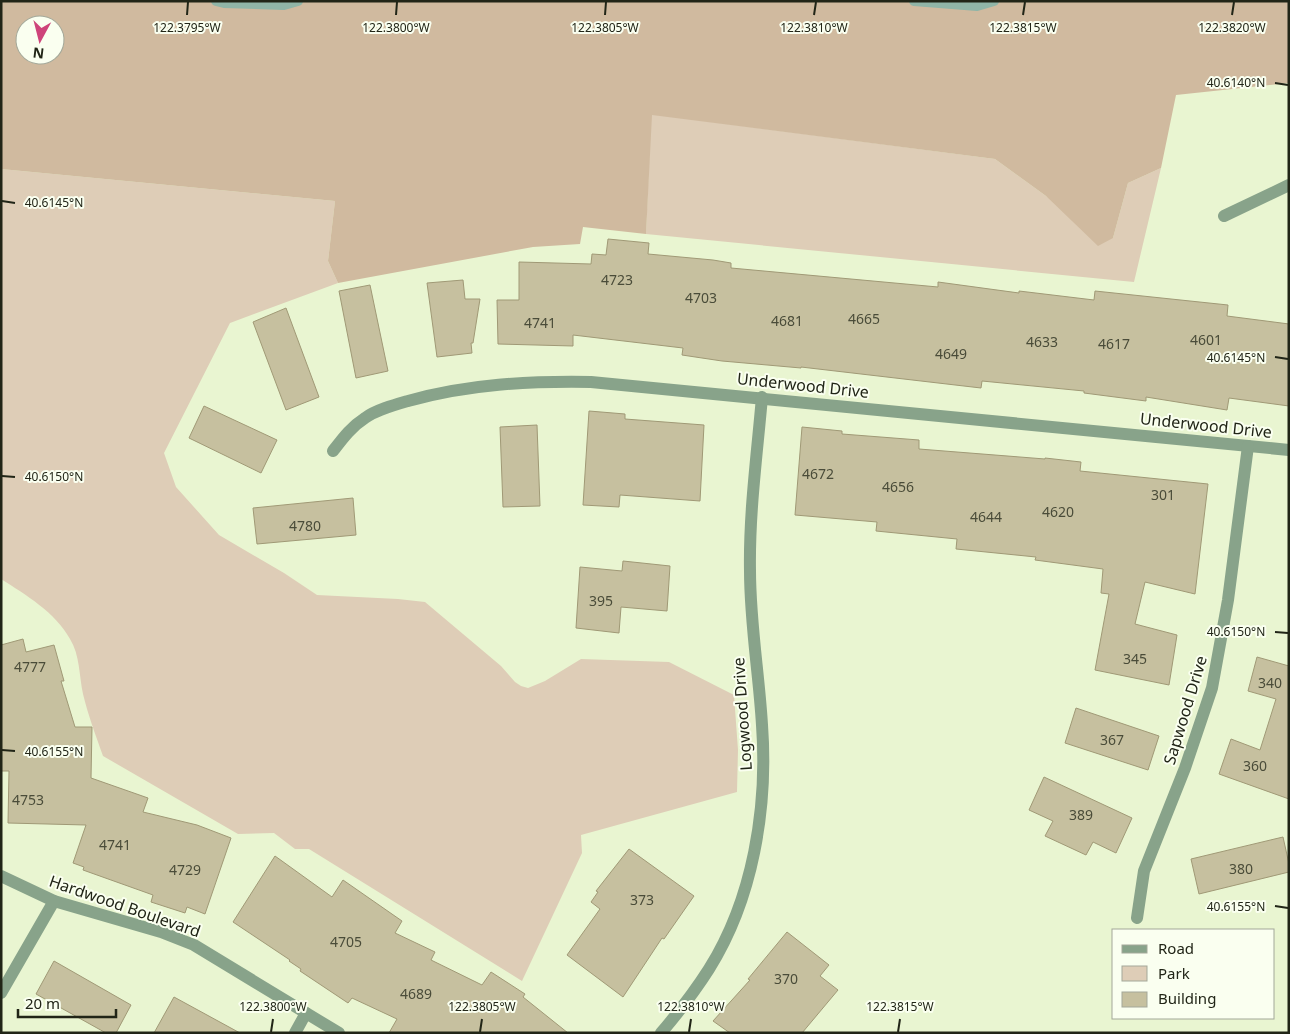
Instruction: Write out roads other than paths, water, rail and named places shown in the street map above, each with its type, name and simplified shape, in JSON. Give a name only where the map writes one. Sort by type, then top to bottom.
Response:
[{"type":"street","points":[[1224,216],[1289,185]]},
{"type":"street","name":"Underwood Drive","points":[[334,451],[348,431],[367,416],[396,404],[462,389],[518,383],[591,382],[1289,450]]},
{"type":"street","name":"Logwood Drive","points":[[661,1033],[709,969],[723,943],[739,906],[755,846],[763,754],[754,649],[750,570],[752,508],[762,398]]},
{"type":"street","name":"Sapwood Drive","points":[[1137,918],[1144,871],[1185,768],[1212,688],[1228,600],[1248,446]]},
{"type":"street","name":"Hardwood Boulevard","points":[[1,876],[54,901],[107,915],[194,945],[339,1033]]},
{"type":"street","points":[[1,993],[54,901]]},
{"type":"street","points":[[295,1033],[306,1013]]},
{"type":"waterway","points":[[216,1],[224,3],[284,5],[298,1]]},
{"type":"waterway","points":[[914,1],[977,6],[994,1]]}]
